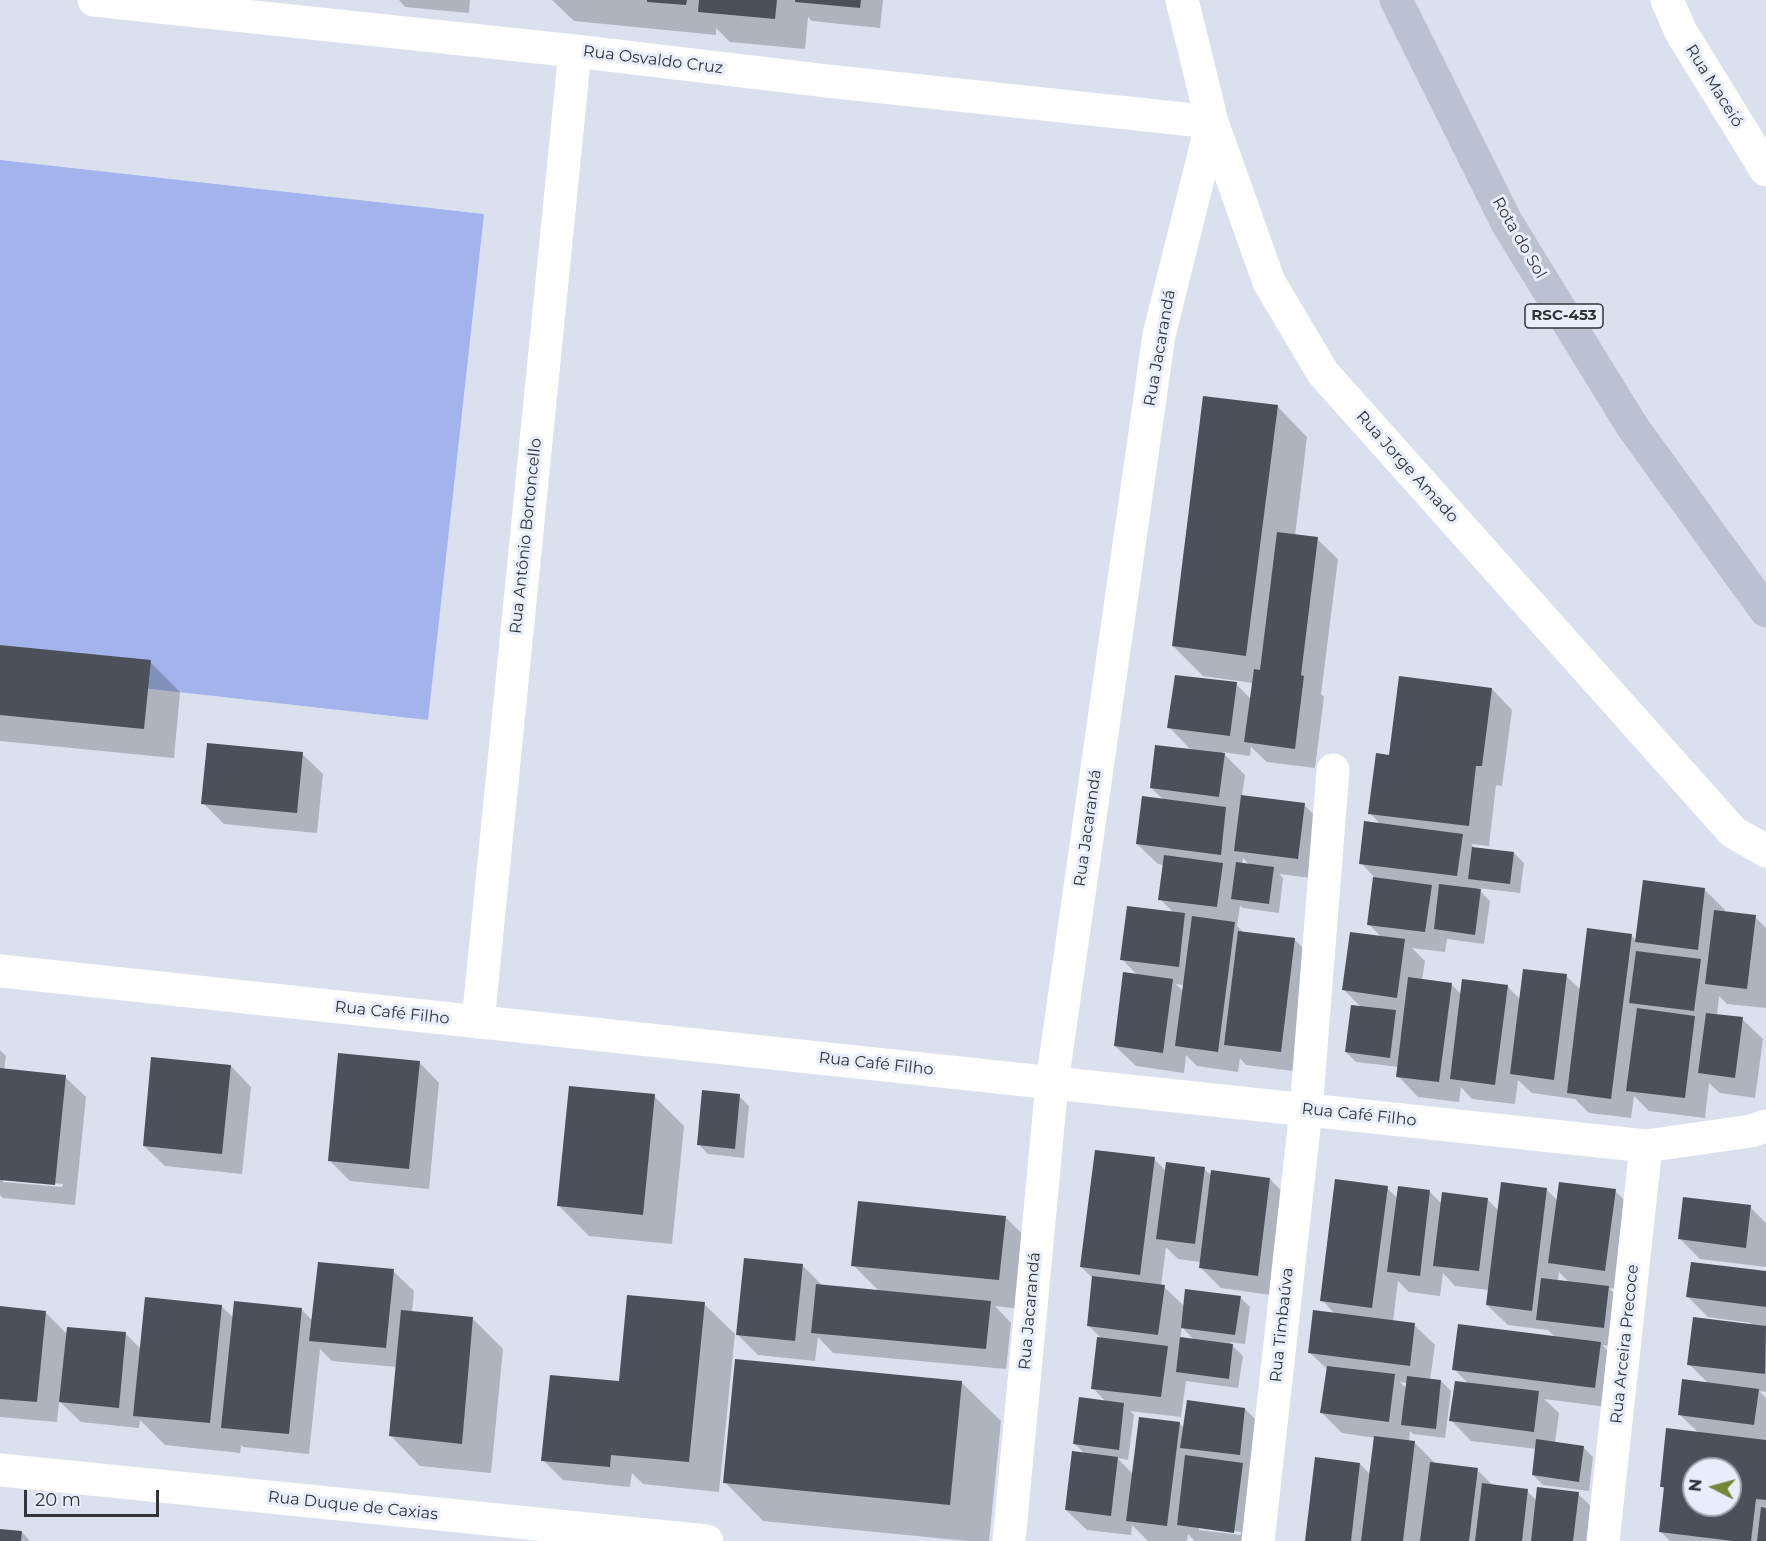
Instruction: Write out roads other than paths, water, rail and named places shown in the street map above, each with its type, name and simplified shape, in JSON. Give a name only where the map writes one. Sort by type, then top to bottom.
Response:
[{"type":"highway","name":"Rota do Sol","points":[[1396,0],[1507,223],[1632,426],[1766,611]]},
{"type":"street","name":"Rua Osvaldo Cruz","points":[[94,0],[1212,122]]},
{"type":"street","name":"Rua Jorge Amado","points":[[1182,0],[1212,122],[1269,282],[1323,373],[1733,832],[1766,851]]},
{"type":"street","name":"Rua Maceió","points":[[1667,0],[1681,32],[1766,170]]},
{"type":"street","name":"Rua Antônio Bortoncello","points":[[478,1022],[575,51]]},
{"type":"street","name":"Rua Jacarandá","points":[[1009,1541],[1052,1083],[1159,335],[1212,122]]},
{"type":"street","name":"Rua Timbaúva","points":[[1258,1541],[1306,1110],[1333,771]]},
{"type":"street","name":"Rua Café Filho","points":[[0,971],[1646,1146],[1761,1120]]},
{"type":"street","name":"Rua Arceira Precoce","points":[[1603,1541],[1646,1146]]},
{"type":"street","name":"Rua Duque de Caxias","points":[[0,1470],[707,1541]]}]
